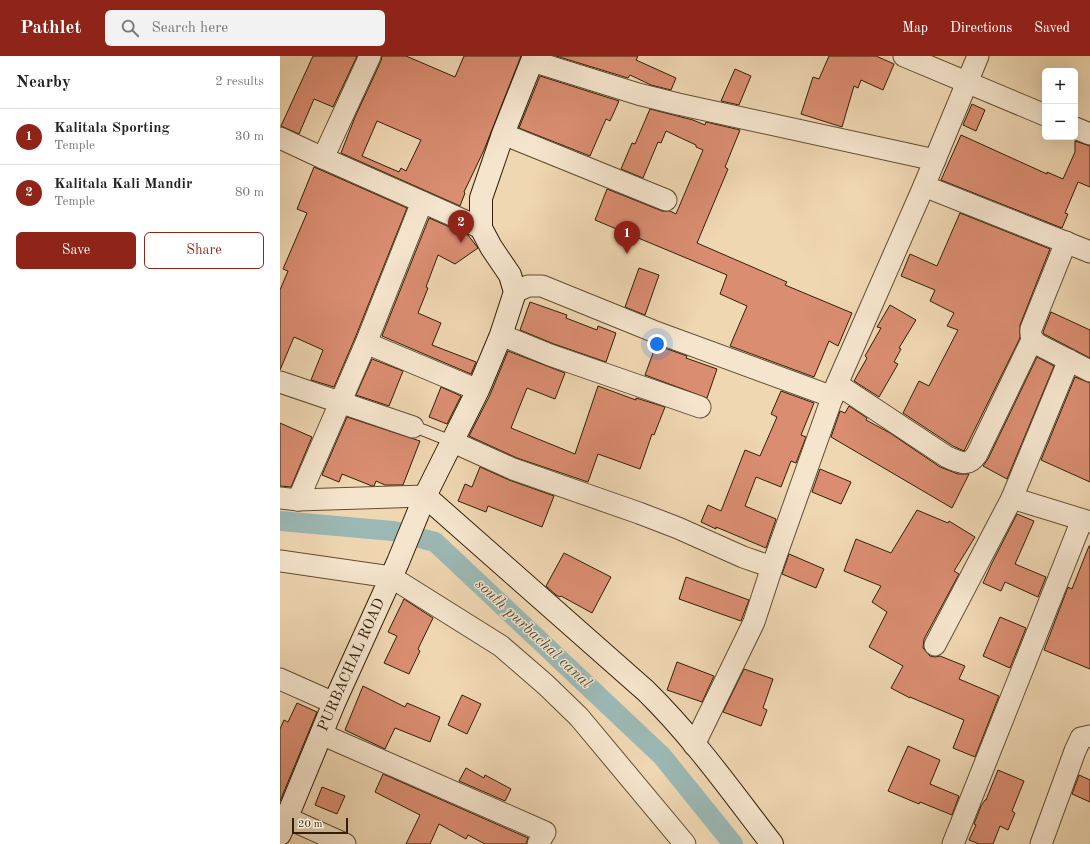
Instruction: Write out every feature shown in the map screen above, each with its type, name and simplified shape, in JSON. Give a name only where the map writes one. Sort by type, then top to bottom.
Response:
[{"type":"street","points":[[323,158],[370,56]]},
{"type":"street","points":[[904,56],[1042,114]]},
{"type":"street","points":[[694,745],[754,622],[772,566],[835,391],[936,160],[978,56]]},
{"type":"street","points":[[936,160],[678,104],[627,91],[533,58],[503,134],[481,198],[481,228],[491,247],[510,274],[515,292],[528,286],[542,286],[653,330],[835,391],[947,457],[959,462],[967,463],[973,460],[977,454],[1032,340]]},
{"type":"street","points":[[1078,129],[1090,134]]},
{"type":"street","points":[[503,134],[666,200]]},
{"type":"street","points":[[280,138],[481,228]]},
{"type":"street","points":[[924,186],[1090,252]]},
{"type":"street","points":[[422,202],[366,343],[339,402],[289,499],[425,496],[646,691],[663,708],[772,844]]},
{"type":"street","points":[[1066,242],[1030,334],[1032,340],[1037,344],[1090,371]]},
{"type":"street","name":"PURBACHAL ROAD","points":[[285,813],[425,496],[478,390],[501,335],[515,292]]},
{"type":"street","points":[[501,335],[550,355],[700,407]]},
{"type":"street","points":[[366,343],[478,390]]},
{"type":"street","points":[[935,645],[1012,498],[1069,360]]},
{"type":"street","points":[[280,382],[418,429]]},
{"type":"street","points":[[452,442],[513,469],[639,513],[678,528],[743,557],[772,566]]},
{"type":"street","points":[[953,844],[1086,521],[1012,498]]},
{"type":"street","points":[[280,561],[394,569],[501,646],[546,685],[579,717],[685,844]]},
{"type":"street","points":[[280,679],[334,703]]},
{"type":"street","points":[[321,734],[545,832],[538,844]]},
{"type":"street","points":[[1041,844],[1075,751],[1081,738],[1090,736]]},
{"type":"street","points":[[285,813],[346,844]]},
{"type":"lane","points":[[418,429],[452,442]]},
{"type":"building","points":[[313,56],[357,56],[333,107],[314,99],[299,134],[281,126]]},
{"type":"building","points":[[382,56],[406,56],[455,77],[464,56],[521,56],[484,150],[464,192],[465,193],[460,206],[341,153],[355,117]],"holes":[[[377,121],[421,140],[406,171],[401,168],[399,172],[362,156]]]},
{"type":"building","points":[[556,56],[638,56],[636,60],[676,78],[671,90],[651,85],[630,75],[628,78]]},
{"type":"building","points":[[829,56],[876,56],[894,64],[883,90],[861,80],[858,88],[854,86],[842,127],[801,114],[813,77],[819,79]]},
{"type":"building","points":[[735,69],[751,76],[739,105],[721,101]]},
{"type":"building","points":[[540,76],[619,101],[610,121],[606,119],[590,156],[519,128]]},
{"type":"building","points":[[972,104],[985,110],[976,131],[963,125]]},
{"type":"building","points":[[650,109],[693,120],[705,125],[706,122],[740,130],[725,167],[728,169],[697,243],[787,282],[785,285],[852,313],[838,346],[829,341],[814,377],[730,346],[747,306],[720,294],[727,275],[595,220],[607,189],[662,211],[670,211],[676,214],[703,150],[696,147],[696,145],[666,131],[661,143],[658,142],[643,178],[621,169],[632,143],[635,144]]},
{"type":"building","points":[[961,135],[1047,174],[1047,172],[1063,179],[1075,152],[1075,141],[1090,146],[1090,187],[1078,182],[1065,213],[1068,214],[1062,228],[941,180]]},
{"type":"building","points":[[314,167],[407,208],[334,387],[311,380],[323,350],[294,337],[280,370],[280,290],[288,271],[283,269],[307,213],[297,209]]},
{"type":"building","points":[[960,213],[1050,249],[1020,325],[1020,338],[964,451],[953,446],[903,413],[919,381],[929,386],[958,330],[947,326],[954,313],[930,301],[935,290],[901,276],[910,254],[937,266]]},
{"type":"building","points":[[429,218],[468,235],[478,248],[455,264],[438,255],[426,287],[428,288],[418,313],[441,323],[432,345],[476,362],[471,374],[382,336]]},
{"type":"building","points":[[639,268],[659,275],[645,315],[625,307]]},
{"type":"building","points":[[530,302],[567,315],[566,318],[597,330],[598,326],[616,333],[606,362],[554,344],[520,330]]},
{"type":"building","points":[[890,305],[916,320],[899,348],[901,349],[894,362],[898,364],[879,397],[854,381],[867,358],[865,356],[881,328],[877,327]]},
{"type":"building","points":[[1051,312],[1090,330],[1090,358],[1044,334],[1043,332]]},
{"type":"building","points":[[656,345],[717,369],[707,398],[645,375]]},
{"type":"building","points":[[508,351],[565,373],[555,399],[527,388],[511,428],[575,454],[598,386],[636,400],[636,398],[665,407],[654,435],[652,434],[640,469],[598,454],[588,482],[517,458],[469,436],[490,395]]},
{"type":"building","points":[[1037,357],[1054,366],[1007,479],[983,466],[988,459]]},
{"type":"building","points":[[372,359],[403,371],[389,406],[356,395]]},
{"type":"building","points":[[1075,377],[1090,383],[1090,482],[1041,460]]},
{"type":"building","points":[[441,387],[461,396],[447,424],[429,417]]},
{"type":"building","points":[[781,391],[814,403],[801,435],[806,437],[796,463],[791,461],[781,487],[756,477],[745,506],[776,519],[766,548],[701,522],[708,505],[721,511],[745,450],[760,456],[777,417],[771,414]]},
{"type":"building","points":[[849,406],[867,418],[866,420],[890,433],[940,467],[958,474],[969,474],[952,508],[831,437],[840,411],[845,413]]},
{"type":"building","points":[[347,417],[420,441],[403,485],[385,485],[376,481],[374,486],[372,486],[342,474],[339,482],[322,475]]},
{"type":"building","points":[[280,423],[312,437],[291,487],[280,486]]},
{"type":"building","points":[[480,467],[509,480],[554,496],[542,527],[488,506],[486,512],[458,501],[465,484],[472,487]]},
{"type":"building","points":[[820,469],[851,482],[841,504],[812,492]]},
{"type":"building","points":[[917,510],[948,523],[949,521],[975,537],[954,571],[959,574],[924,639],[923,648],[930,656],[940,656],[965,666],[959,679],[999,696],[975,757],[953,748],[964,720],[910,698],[891,688],[903,666],[869,647],[887,612],[872,602],[881,586],[844,571],[856,539],[891,553]]},
{"type":"building","points":[[1017,514],[1034,521],[1015,564],[1046,577],[1038,597],[1005,582],[1001,591],[983,583]]},
{"type":"building","points":[[1089,546],[1090,669],[1044,650],[1068,587],[1072,589]]},
{"type":"building","points":[[564,553],[611,577],[592,613],[561,596],[556,595],[546,586]]},
{"type":"building","points":[[789,554],[824,569],[816,588],[782,574]]},
{"type":"building","points":[[686,577],[749,600],[741,621],[679,599]]},
{"type":"building","points":[[404,599],[433,618],[418,649],[420,651],[409,674],[384,663],[397,636],[388,632]]},
{"type":"building","points":[[1000,617],[1026,628],[1010,668],[983,656]]},
{"type":"building","points":[[677,662],[714,676],[702,702],[667,690]]},
{"type":"building","points":[[744,669],[773,679],[763,708],[767,710],[761,726],[723,712]]},
{"type":"building","points":[[363,686],[405,707],[407,703],[440,717],[430,742],[395,728],[385,749],[345,730]]},
{"type":"building","points":[[462,695],[481,704],[467,734],[448,725]]},
{"type":"building","points":[[297,703],[317,712],[280,801],[280,729],[284,720],[288,722]]},
{"type":"building","points":[[908,746],[940,760],[930,784],[959,796],[952,815],[920,802],[919,804],[888,791]]},
{"type":"building","points":[[466,768],[484,778],[485,775],[511,789],[505,801],[459,781]]},
{"type":"building","points":[[998,770],[1024,781],[1012,811],[1015,813],[1008,830],[1000,826],[993,844],[979,844],[969,840],[976,825],[974,824],[981,806],[986,800]]},
{"type":"building","points":[[383,774],[528,838],[526,844],[485,844],[468,835],[466,839],[439,824],[430,844],[406,844],[420,815],[375,792]]},
{"type":"building","points":[[1079,775],[1090,780],[1090,802],[1072,794]]},
{"type":"building","points":[[322,787],[345,796],[337,814],[315,805]]},
{"type":"waterway","name":"south purbachal canal","points":[[280,521],[393,531],[435,542],[662,756],[733,844]]},
{"type":"place","name":"Kalitala Kali Mandir","points":[[461,243]]},
{"type":"place","name":"Kalitala Sporting","points":[[627,254]]}]
